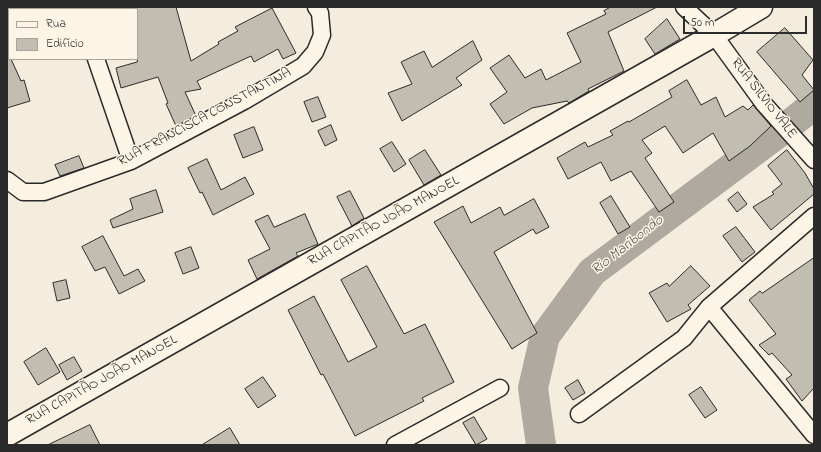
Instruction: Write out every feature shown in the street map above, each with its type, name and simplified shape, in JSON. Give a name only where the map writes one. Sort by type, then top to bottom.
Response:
[{"type":"main road","name":"RUA CAPITÃO JOÃO MANOEL","points":[[7,436],[761,7]]},
{"type":"street","name":"RUA SILVIO VALE","points":[[684,7],[714,35],[764,104],[814,160]]},
{"type":"street","name":"RUA FRANCISCA CONSTANTINA","points":[[7,180],[23,192],[44,192],[131,161],[244,101],[303,66],[315,52],[322,35],[318,10]]},
{"type":"street","points":[[96,60],[131,161]]},
{"type":"street","points":[[579,414],[684,338],[709,306],[814,216]]},
{"type":"street","points":[[709,306],[814,435]]},
{"type":"street","points":[[395,445],[500,388]]},
{"type":"building","points":[[176,7],[191,61],[219,44],[218,42],[238,31],[235,27],[272,8],[296,53],[283,59],[278,49],[254,62],[251,56],[197,81],[201,89],[185,92],[196,116],[176,126],[166,104],[168,103],[158,77],[121,88],[116,68],[137,62],[138,60],[137,8]]},
{"type":"building","points":[[611,7],[657,7],[608,32],[624,71],[588,89],[589,91],[569,103],[567,101],[532,108],[504,124],[490,104],[507,92],[490,68],[509,55],[525,78],[541,69],[546,80],[581,62],[567,33],[606,14],[604,11]]},
{"type":"building","points":[[667,19],[680,39],[655,54],[645,39]]},
{"type":"building","points":[[785,28],[813,60],[802,75],[814,90],[800,102],[757,52]]},
{"type":"building","points":[[473,41],[482,60],[456,78],[462,85],[402,121],[388,93],[412,84],[401,62],[424,51],[432,67]]},
{"type":"building","points":[[7,49],[8,60],[11,60],[21,81],[24,80],[30,101],[7,108]]},
{"type":"building","points":[[687,80],[701,105],[716,97],[725,117],[743,106],[748,110],[753,105],[771,126],[750,146],[729,161],[713,133],[683,153],[665,126],[642,140],[652,153],[645,158],[674,202],[659,212],[631,171],[611,181],[601,162],[568,179],[557,158],[585,142],[588,147],[613,135],[610,131],[628,121],[629,122],[672,97],[669,91]]},
{"type":"building","points":[[318,97],[326,117],[312,122],[304,102]]},
{"type":"building","points":[[331,125],[337,140],[325,146],[318,131]]},
{"type":"building","points":[[254,127],[263,150],[243,158],[234,135]]},
{"type":"building","points":[[392,142],[406,164],[394,172],[380,149]]},
{"type":"building","points":[[425,150],[441,175],[424,185],[409,160]]},
{"type":"building","points":[[787,150],[805,173],[814,189],[814,194],[771,230],[753,207],[774,194],[772,192],[782,184],[768,166]]},
{"type":"building","points":[[79,156],[84,168],[60,176],[55,165]]},
{"type":"building","points":[[207,159],[221,190],[245,177],[254,194],[213,215],[188,168]]},
{"type":"building","points":[[156,190],[163,212],[113,228],[110,220],[133,209],[130,199]]},
{"type":"building","points":[[350,191],[364,218],[352,226],[337,197]]},
{"type":"building","points":[[738,192],[747,204],[737,212],[728,200]]},
{"type":"building","points":[[611,196],[630,227],[618,234],[600,203]]},
{"type":"building","points":[[534,199],[549,227],[536,234],[533,229],[494,252],[537,333],[512,349],[434,222],[463,206],[471,223],[500,207],[504,215]]},
{"type":"building","points":[[305,214],[318,244],[296,253],[298,256],[257,279],[248,260],[270,249],[255,221],[268,215],[274,227]]},
{"type":"building","points":[[736,227],[755,252],[742,262],[723,236]]},
{"type":"building","points":[[103,236],[124,276],[138,269],[145,281],[119,294],[105,267],[95,271],[82,247]]},
{"type":"building","points":[[191,247],[199,268],[183,274],[175,253]]},
{"type":"building","points":[[814,258],[814,388],[802,401],[786,379],[792,375],[772,353],[769,355],[759,345],[776,334],[749,300],[760,291],[762,293]]},
{"type":"building","points":[[367,266],[404,334],[425,324],[454,382],[422,398],[424,401],[355,436],[323,374],[321,375],[288,310],[314,296],[348,362],[377,347],[341,280]]},
{"type":"building","points":[[691,266],[710,286],[688,305],[691,309],[667,322],[649,293],[667,283],[669,286]]},
{"type":"building","points":[[66,280],[70,298],[57,301],[53,283]]},
{"type":"building","points":[[46,348],[60,372],[38,385],[24,362]]},
{"type":"building","points":[[74,357],[82,371],[67,380],[59,365]]},
{"type":"building","points":[[263,377],[276,396],[258,408],[245,389]]},
{"type":"building","points":[[578,380],[585,393],[573,400],[565,388]]},
{"type":"building","points":[[701,387],[717,410],[705,418],[689,395]]},
{"type":"building","points":[[474,417],[487,439],[476,445],[463,423]]},
{"type":"building","points":[[90,425],[100,445],[48,445]]},
{"type":"building","points":[[230,428],[240,445],[202,445]]},
{"type":"waterway","name":"Rio Maribondo","points":[[541,445],[533,388],[545,336],[592,272],[814,105]]}]
